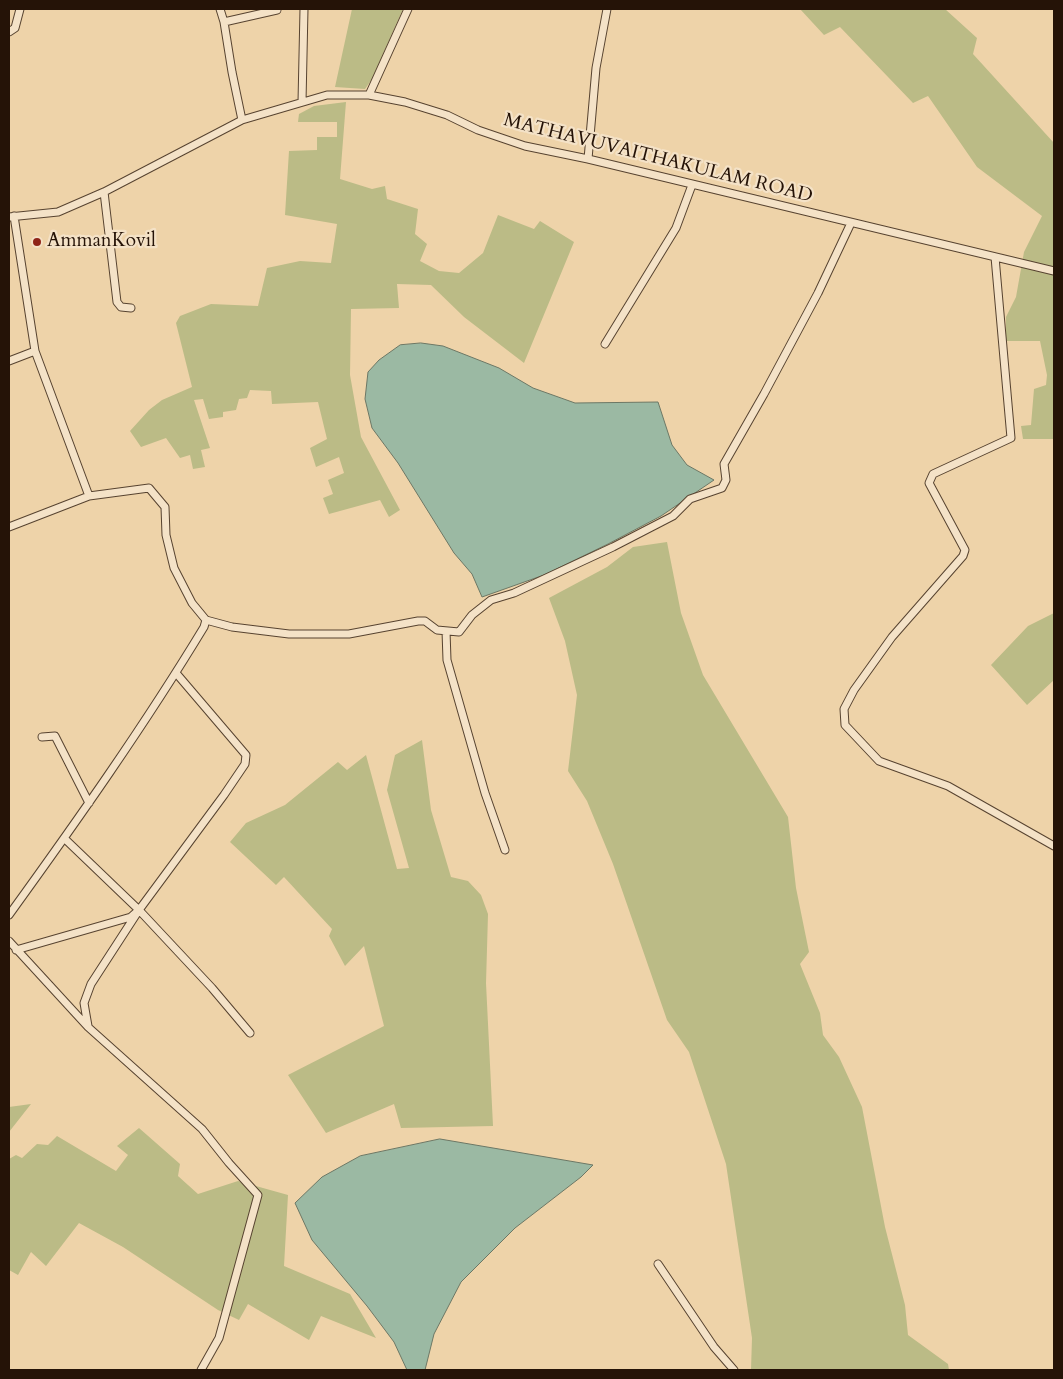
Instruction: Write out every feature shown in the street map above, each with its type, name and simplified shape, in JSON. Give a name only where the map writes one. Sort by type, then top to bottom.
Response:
[{"type":"street","points":[[9,32],[15,28],[20,9]]},
{"type":"street","points":[[220,9],[242,120]]},
{"type":"street","points":[[302,102],[304,9]]},
{"type":"street","points":[[369,95],[408,9]]},
{"type":"street","points":[[588,159],[596,68],[607,9]]},
{"type":"street","points":[[224,22],[277,10]]},
{"type":"street","name":"MATHAVUVAITHAKULAM ROAD","points":[[12,216],[58,212],[104,192],[242,120],[327,95],[369,95],[405,102],[447,115],[478,130],[525,146],[588,159],[1054,271]]},
{"type":"street","points":[[605,344],[676,228],[692,185]]},
{"type":"street","points":[[104,192],[116,302],[121,307],[131,308]]},
{"type":"street","points":[[12,216],[35,351],[90,496]]},
{"type":"street","points":[[9,527],[90,496],[149,488],[165,506],[166,535],[174,568],[192,603],[206,620],[232,627],[289,634],[349,634],[418,621],[425,621],[437,630],[458,632],[472,615],[491,600],[514,593],[613,547],[673,516],[690,499],[722,488],[726,480],[724,464],[818,293],[851,223]]},
{"type":"street","points":[[995,257],[1011,438],[933,474],[930,483],[965,550],[963,556],[892,637],[854,690],[844,710],[845,724],[879,761],[948,786],[1054,846]]},
{"type":"street","points":[[9,361],[35,351]]},
{"type":"street","points":[[9,915],[65,839],[176,673],[204,627],[206,620]]},
{"type":"street","points":[[446,631],[447,660],[485,793],[505,850]]},
{"type":"street","points":[[88,1027],[84,1002],[91,984],[138,910],[245,764],[246,756],[176,673]]},
{"type":"street","points":[[42,737],[55,736],[89,803]]},
{"type":"street","points":[[65,839],[138,910],[212,988],[250,1033]]},
{"type":"street","points":[[16,950],[131,917],[138,910]]},
{"type":"street","points":[[9,941],[88,1027],[202,1129],[258,1195],[219,1338],[201,1370]]},
{"type":"street","points":[[658,1264],[714,1347],[734,1370]]},
{"type":"green space","points":[[352,9],[403,9],[372,79],[365,89],[335,87]]},
{"type":"green space","points":[[800,9],[945,9],[977,38],[973,54],[1054,143],[1054,439],[1023,439],[1021,426],[1031,425],[1034,389],[1046,385],[1047,375],[1040,341],[1006,341],[1006,317],[1016,297],[1024,252],[1042,216],[977,167],[928,96],[913,103],[840,27],[824,35]]},
{"type":"green space","points":[[346,102],[340,179],[372,189],[385,186],[387,199],[418,209],[415,234],[427,244],[420,261],[439,271],[459,273],[483,253],[498,215],[534,229],[540,221],[574,242],[524,363],[464,317],[431,285],[397,284],[399,308],[351,309],[350,375],[361,437],[400,510],[389,517],[380,500],[329,514],[323,498],[333,494],[328,480],[344,473],[339,457],[316,467],[310,448],[327,439],[318,402],[272,404],[271,391],[250,390],[247,398],[239,399],[236,410],[223,412],[223,417],[209,419],[203,399],[194,400],[210,448],[201,450],[205,467],[193,469],[190,455],[180,458],[166,438],[141,447],[130,431],[149,410],[162,400],[192,387],[176,323],[180,316],[211,304],[258,306],[267,268],[300,261],[331,263],[337,224],[285,215],[289,151],[317,150],[317,137],[337,137],[337,122],[298,122],[299,114],[314,106]]},
{"type":"green space","points":[[667,542],[681,613],[703,675],[788,817],[796,888],[809,952],[800,964],[820,1013],[823,1035],[839,1057],[862,1107],[885,1227],[905,1305],[908,1335],[948,1364],[949,1370],[751,1370],[752,1338],[726,1164],[689,1052],[667,1020],[613,864],[587,801],[568,771],[577,695],[565,641],[549,598],[607,567],[633,547]]},
{"type":"green space","points":[[1054,613],[1054,680],[1027,705],[991,665],[1028,626]]},
{"type":"green space","points":[[422,740],[431,810],[451,877],[468,881],[481,895],[488,914],[486,983],[493,1126],[401,1128],[394,1104],[326,1133],[288,1075],[384,1026],[364,946],[345,966],[329,936],[332,929],[284,877],[276,885],[230,842],[246,823],[285,805],[338,762],[347,770],[366,755],[397,869],[409,868],[387,790],[395,755]]},
{"type":"green space","points":[[31,1104],[9,1132],[9,1107]]},
{"type":"green space","points":[[139,1128],[180,1164],[178,1176],[198,1194],[238,1181],[288,1195],[284,1266],[350,1294],[376,1338],[321,1316],[309,1340],[248,1304],[239,1320],[218,1310],[123,1247],[79,1223],[46,1266],[31,1252],[18,1275],[9,1270],[9,1159],[16,1155],[22,1158],[37,1144],[48,1145],[57,1136],[116,1171],[128,1155],[117,1146]]},
{"type":"shaded area","points":[[421,343],[443,346],[499,368],[533,388],[575,403],[658,402],[672,445],[687,465],[714,480],[661,516],[608,544],[544,575],[482,597],[472,574],[454,553],[398,463],[372,428],[365,399],[368,372],[379,360],[400,345]]},
{"type":"shaded area","points":[[440,1139],[593,1165],[581,1177],[515,1228],[461,1282],[434,1334],[425,1370],[407,1370],[394,1342],[367,1306],[312,1240],[295,1203],[322,1177],[360,1156]]},
{"type":"place","name":"AmmanKovil","points":[[37,242]]}]
